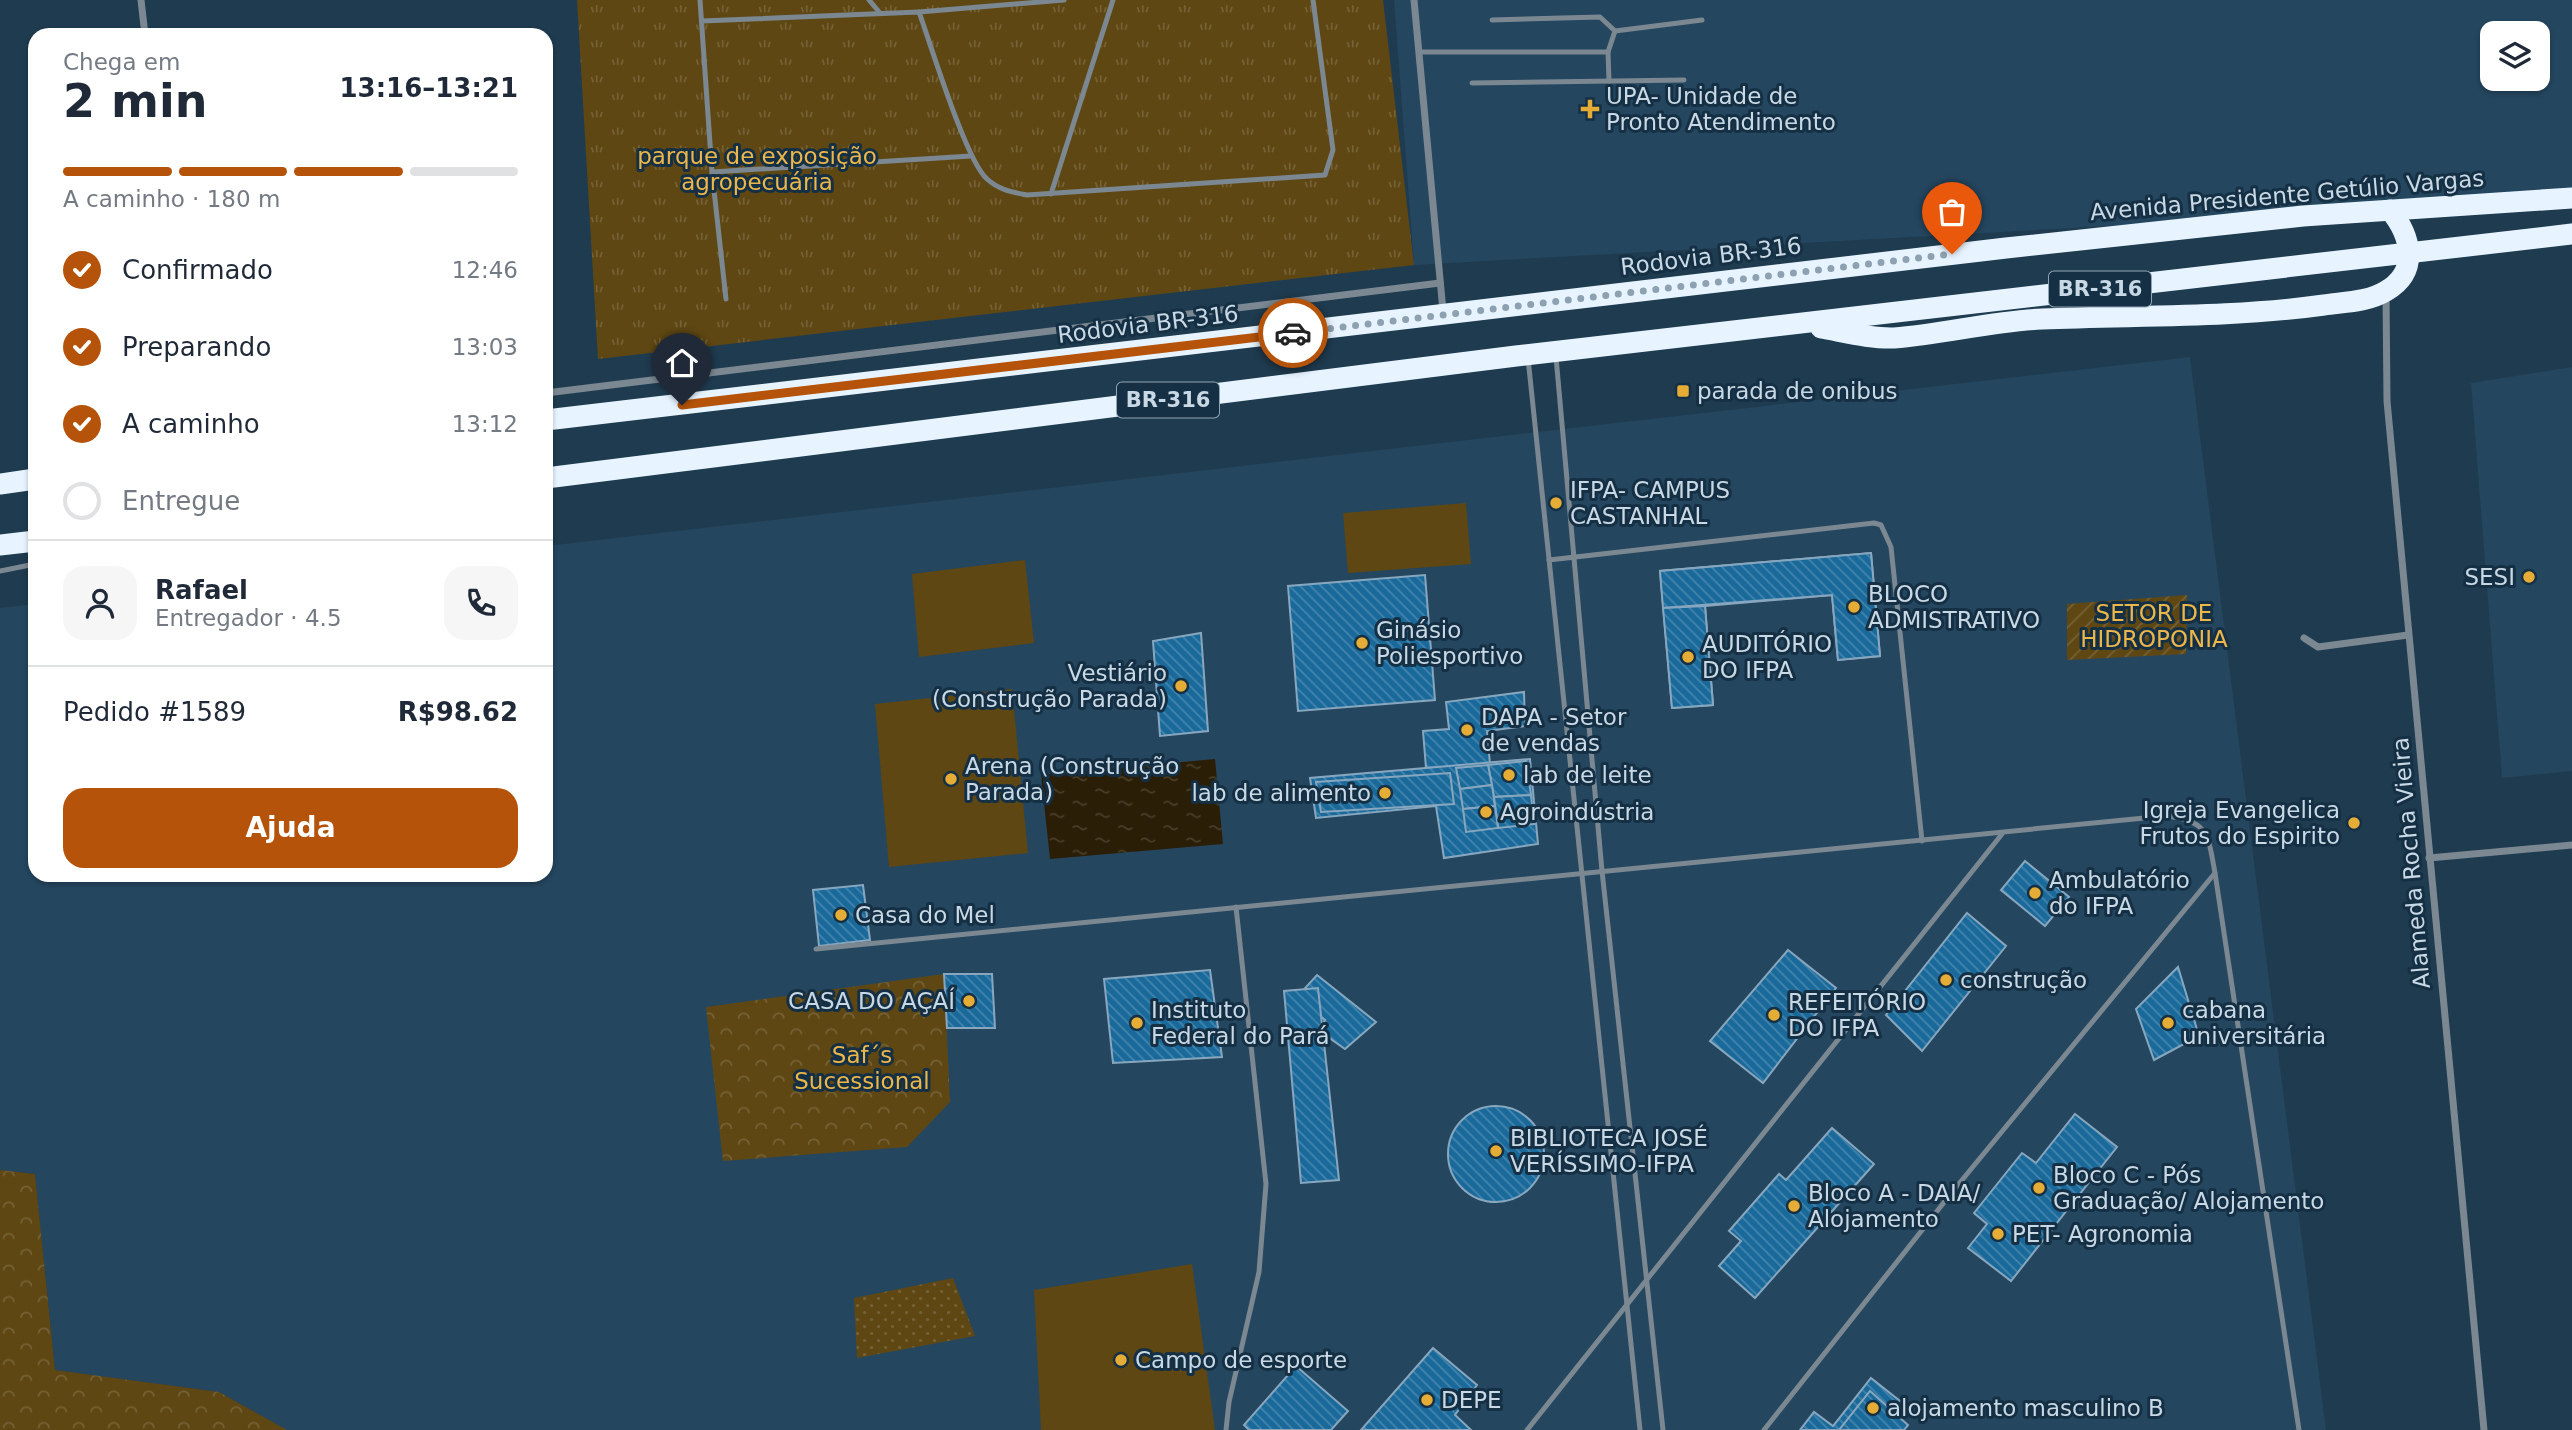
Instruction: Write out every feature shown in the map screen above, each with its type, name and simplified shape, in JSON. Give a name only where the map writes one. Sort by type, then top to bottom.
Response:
[{"type":"highway","name":"Avenida Presidente Getúlio Vargas","points":[[2006,248],[2303,216],[2572,198]]},
{"type":"highway","points":[[1791,324],[1892,338],[2039,319],[2165,317],[2290,310],[2365,299],[2386,291],[2404,274],[2410,254],[2407,237],[2390,210]]},
{"type":"highway","name":"BR-316","points":[[553,477],[1528,355],[2572,234]]},
{"type":"highway","name":"Rodovia BR-316","points":[[553,420],[2006,248]]},
{"type":"highway","points":[[0,484],[28,481]]},
{"type":"highway","points":[[0,545],[28,542]]},
{"type":"street","points":[[141,0],[144,28]]},
{"type":"street","points":[[1414,0],[1443,315]]},
{"type":"street","points":[[553,392],[1440,283]]},
{"type":"street","name":"Alameda Rocha Vieira","points":[[2386,291],[2387,401],[2484,1430]]},
{"type":"street","points":[[2304,638],[2318,646],[2408,635]]},
{"type":"street","points":[[2429,858],[2572,845]]},
{"type":"lane","points":[[700,0],[712,172],[726,299]]},
{"type":"lane","points":[[869,0],[880,13]]},
{"type":"lane","points":[[702,21],[919,12],[1064,0]]},
{"type":"lane","points":[[1051,194],[1113,0]]},
{"type":"lane","points":[[919,12],[971,156],[985,178],[1006,191],[1027,195],[1325,175],[1333,150],[1313,0]]},
{"type":"lane","points":[[1492,20],[1600,17],[1615,32]]},
{"type":"lane","points":[[1615,32],[1702,20]]},
{"type":"lane","points":[[1609,81],[1608,52],[1615,32]]},
{"type":"lane","points":[[1419,52],[1608,52]]},
{"type":"lane","points":[[1472,83],[1684,79]]},
{"type":"lane","points":[[712,172],[971,156]]},
{"type":"lane","points":[[1556,352],[1572,557],[1602,871],[1663,1430]]},
{"type":"lane","points":[[1528,355],[1640,1430]]},
{"type":"lane","points":[[1549,561],[1874,523],[1881,525],[1891,547],[1922,841]]},
{"type":"lane","points":[[0,570],[28,565]]},
{"type":"lane","points":[[816,949],[1582,871],[2002,834],[2165,816],[2183,817],[2199,825],[2207,834],[2215,873],[2299,1430]]},
{"type":"lane","points":[[1527,1430],[2002,834]]},
{"type":"lane","points":[[1764,1430],[1953,1191],[2215,873]]},
{"type":"lane","points":[[1226,1430],[1229,1402],[1259,1272],[1266,1184],[1236,907]]},
{"type":"shaded area","points":[[1394,0],[2572,0],[2572,200],[1414,265]]},
{"type":"shaded area","name":"Instituto Federal do Pará","points":[[2190,357],[2326,1430],[287,1430],[219,1392],[55,1370],[35,1174],[0,1170],[0,608],[28,605],[28,882],[553,882],[553,545]]},
{"type":"shaded area","name":"SESI","points":[[2572,367],[2572,771],[2502,778],[2471,383]]},
{"type":"green space","name":"parque de exposição agropecuária","points":[[577,0],[1383,0],[1414,265],[598,359]]},
{"type":"green space","points":[[1466,503],[1471,564],[1348,573],[1343,513]]},
{"type":"green space","points":[[1025,560],[1034,643],[919,657],[912,574]]},
{"type":"green space","name":"SETOR DE HIDROPONIA","points":[[2187,595],[2186,654],[2067,660],[2067,604]]},
{"type":"green space","name":"Arena (Construção Parada)","points":[[1012,689],[1028,853],[889,867],[875,704]]},
{"type":"green space","name":"Saf´s Sucessional","points":[[944,974],[950,1102],[907,1147],[723,1161],[706,1007]]},
{"type":"green space","points":[[0,1170],[35,1174],[55,1370],[219,1392],[287,1430],[0,1430]]},
{"type":"green space","name":"Campo de esporte","points":[[1192,1264],[1215,1430],[1041,1430],[1034,1290]]},
{"type":"green space","points":[[953,1278],[975,1336],[857,1358],[854,1298]]},
{"type":"water","points":[[1215,759],[1223,844],[1050,859],[1041,775]]},
{"type":"building","name":"BLOCO ADMISTRATIVO","points":[[1871,553],[1880,656],[1838,660],[1832,595],[1705,606],[1713,705],[1672,708],[1660,571]]},
{"type":"building","name":"BLOCO ADMISTRATIVO","points":[[1871,553],[1880,656],[1838,660],[1832,595],[1663,608],[1660,571]]},
{"type":"building","name":"Ginásio Poliesportivo","points":[[1425,575],[1435,700],[1298,711],[1288,586]]},
{"type":"building","name":"AUDITÓRIO DO IFPA","points":[[1705,606],[1713,705],[1672,708],[1663,608]]},
{"type":"building","name":"Vestiário (Construção Parada)","points":[[1201,633],[1208,731],[1160,736],[1153,641]]},
{"type":"building","name":"DAPA - Setor de vendas","points":[[1524,692],[1525,726],[1487,731],[1490,764],[1426,768],[1423,731],[1449,729],[1446,702]]},
{"type":"building","name":"Agroindústria","points":[[1530,759],[1538,844],[1444,858],[1436,806],[1316,818],[1310,778]]},
{"type":"building","name":"lab de leite","points":[[1526,761],[1531,795],[1494,797],[1488,765]]},
{"type":"building","points":[[1488,765],[1492,785],[1460,789],[1456,768]]},
{"type":"building","name":"lab de alimento","points":[[1450,773],[1454,804],[1321,812],[1316,782]]},
{"type":"building","points":[[1492,785],[1495,806],[1463,809],[1460,789]]},
{"type":"building","points":[[1531,795],[1534,824],[1498,828],[1494,797]]},
{"type":"building","points":[[1495,806],[1498,828],[1466,832],[1463,809]]},
{"type":"building","name":"Ambulatório do IFPA","points":[[2025,861],[2069,897],[2045,926],[2001,890]]},
{"type":"building","name":"Casa do Mel","points":[[863,885],[870,940],[819,946],[813,890]]},
{"type":"building","name":"construção","points":[[1967,913],[2006,946],[1922,1051],[1886,1015]]},
{"type":"building","name":"REFEITÓRIO DO IFPA","points":[[1788,950],[1836,988],[1763,1083],[1710,1041]]},
{"type":"building","name":"cabana universitária","points":[[2178,967],[2199,1036],[2154,1060],[2136,1009]]},
{"type":"building","points":[[1210,970],[1222,1057],[1113,1063],[1104,979]]},
{"type":"building","name":"CASA DO AÇAÍ","points":[[944,974],[992,974],[995,1028],[947,1028]]},
{"type":"building","points":[[1317,975],[1376,1022],[1345,1049],[1318,1030],[1325,1020],[1297,997]]},
{"type":"building","points":[[1318,988],[1339,1180],[1301,1183],[1284,991]]},
{"type":"building","name":"BIBLIOTECA JOSÉ VERÍSSIMO-IFPA","points":[[1496,1106],[1514,1110],[1530,1120],[1540,1136],[1544,1154],[1540,1172],[1530,1188],[1514,1198],[1496,1202],[1478,1198],[1462,1188],[1452,1172],[1448,1154],[1452,1136],[1462,1120],[1478,1110]]},
{"type":"building","name":"Bloco C - Pós Graduação/ Alojamento","points":[[2075,1114],[2117,1147],[2011,1281],[1968,1248],[1987,1224],[1974,1213],[2022,1153],[2036,1163]]},
{"type":"building","name":"Bloco A - DAIA/ Alojamento","points":[[1832,1128],[1874,1164],[1755,1298],[1719,1266],[1741,1241],[1729,1231],[1779,1174],[1786,1180]]},
{"type":"building","name":"DEPE","points":[[1433,1348],[1477,1385],[1455,1415],[1471,1430],[1361,1430]]},
{"type":"building","points":[[1296,1366],[1348,1411],[1331,1430],[1249,1430],[1244,1425]]},
{"type":"building","points":[[1871,1378],[1905,1405],[1885,1430],[1800,1430],[1814,1412],[1833,1426]]},
{"type":"building","name":"alojamento masculino B","points":[[1870,1391],[1908,1425],[1904,1430],[1839,1430]]},
{"type":"way so far","points":[[1293,333],[1952,254]]},
{"type":"place","name":"UPA- Unidade de Pronto Atendimento","points":[[1590,109]]},
{"type":"place","name":"parada de onibus","points":[[1683,391]]},
{"type":"place","name":"IFPA- CAMPUS CASTANHAL","points":[[1556,503]]},
{"type":"place","name":"SESI","points":[[2529,577]]},
{"type":"place","name":"BLOCO ADMISTRATIVO","points":[[1854,607]]},
{"type":"place","name":"Ginásio Poliesportivo","points":[[1362,643]]},
{"type":"place","name":"AUDITÓRIO DO IFPA","points":[[1688,657]]},
{"type":"place","name":"Vestiário (Construção Parada)","points":[[1181,686]]},
{"type":"place","name":"DAPA - Setor de vendas","points":[[1467,730]]},
{"type":"place","name":"lab de leite","points":[[1509,775]]},
{"type":"place","name":"Arena (Construção Parada)","points":[[951,779]]},
{"type":"place","name":"lab de alimento","points":[[1385,793]]},
{"type":"place","name":"Agroindústria","points":[[1486,812]]},
{"type":"place","name":"Igreja Evangelica Frutos do Espirito","points":[[2354,823]]},
{"type":"place","name":"Ambulatório do IFPA","points":[[2035,893]]},
{"type":"place","name":"Casa do Mel","points":[[841,915]]},
{"type":"place","name":"construção","points":[[1946,980]]},
{"type":"place","name":"CASA DO AÇAÍ","points":[[969,1001]]},
{"type":"place","name":"REFEITÓRIO DO IFPA","points":[[1774,1015]]},
{"type":"place","name":"Instituto Federal do Pará","points":[[1137,1023]]},
{"type":"place","name":"cabana universitária","points":[[2168,1023]]},
{"type":"place","name":"BIBLIOTECA JOSÉ VERÍSSIMO-IFPA","points":[[1496,1151]]},
{"type":"place","name":"Bloco C - Pós Graduação/ Alojamento","points":[[2039,1188]]},
{"type":"place","name":"Bloco A - DAIA/ Alojamento","points":[[1794,1206]]},
{"type":"place","name":"PET- Agronomia","points":[[1998,1234]]},
{"type":"place","name":"Campo de esporte","points":[[1121,1360]]},
{"type":"place","name":"DEPE","points":[[1427,1400]]},
{"type":"place","name":"alojamento masculino B","points":[[1873,1408]]},
{"type":"route","points":[[682,405],[1293,333]]}]
